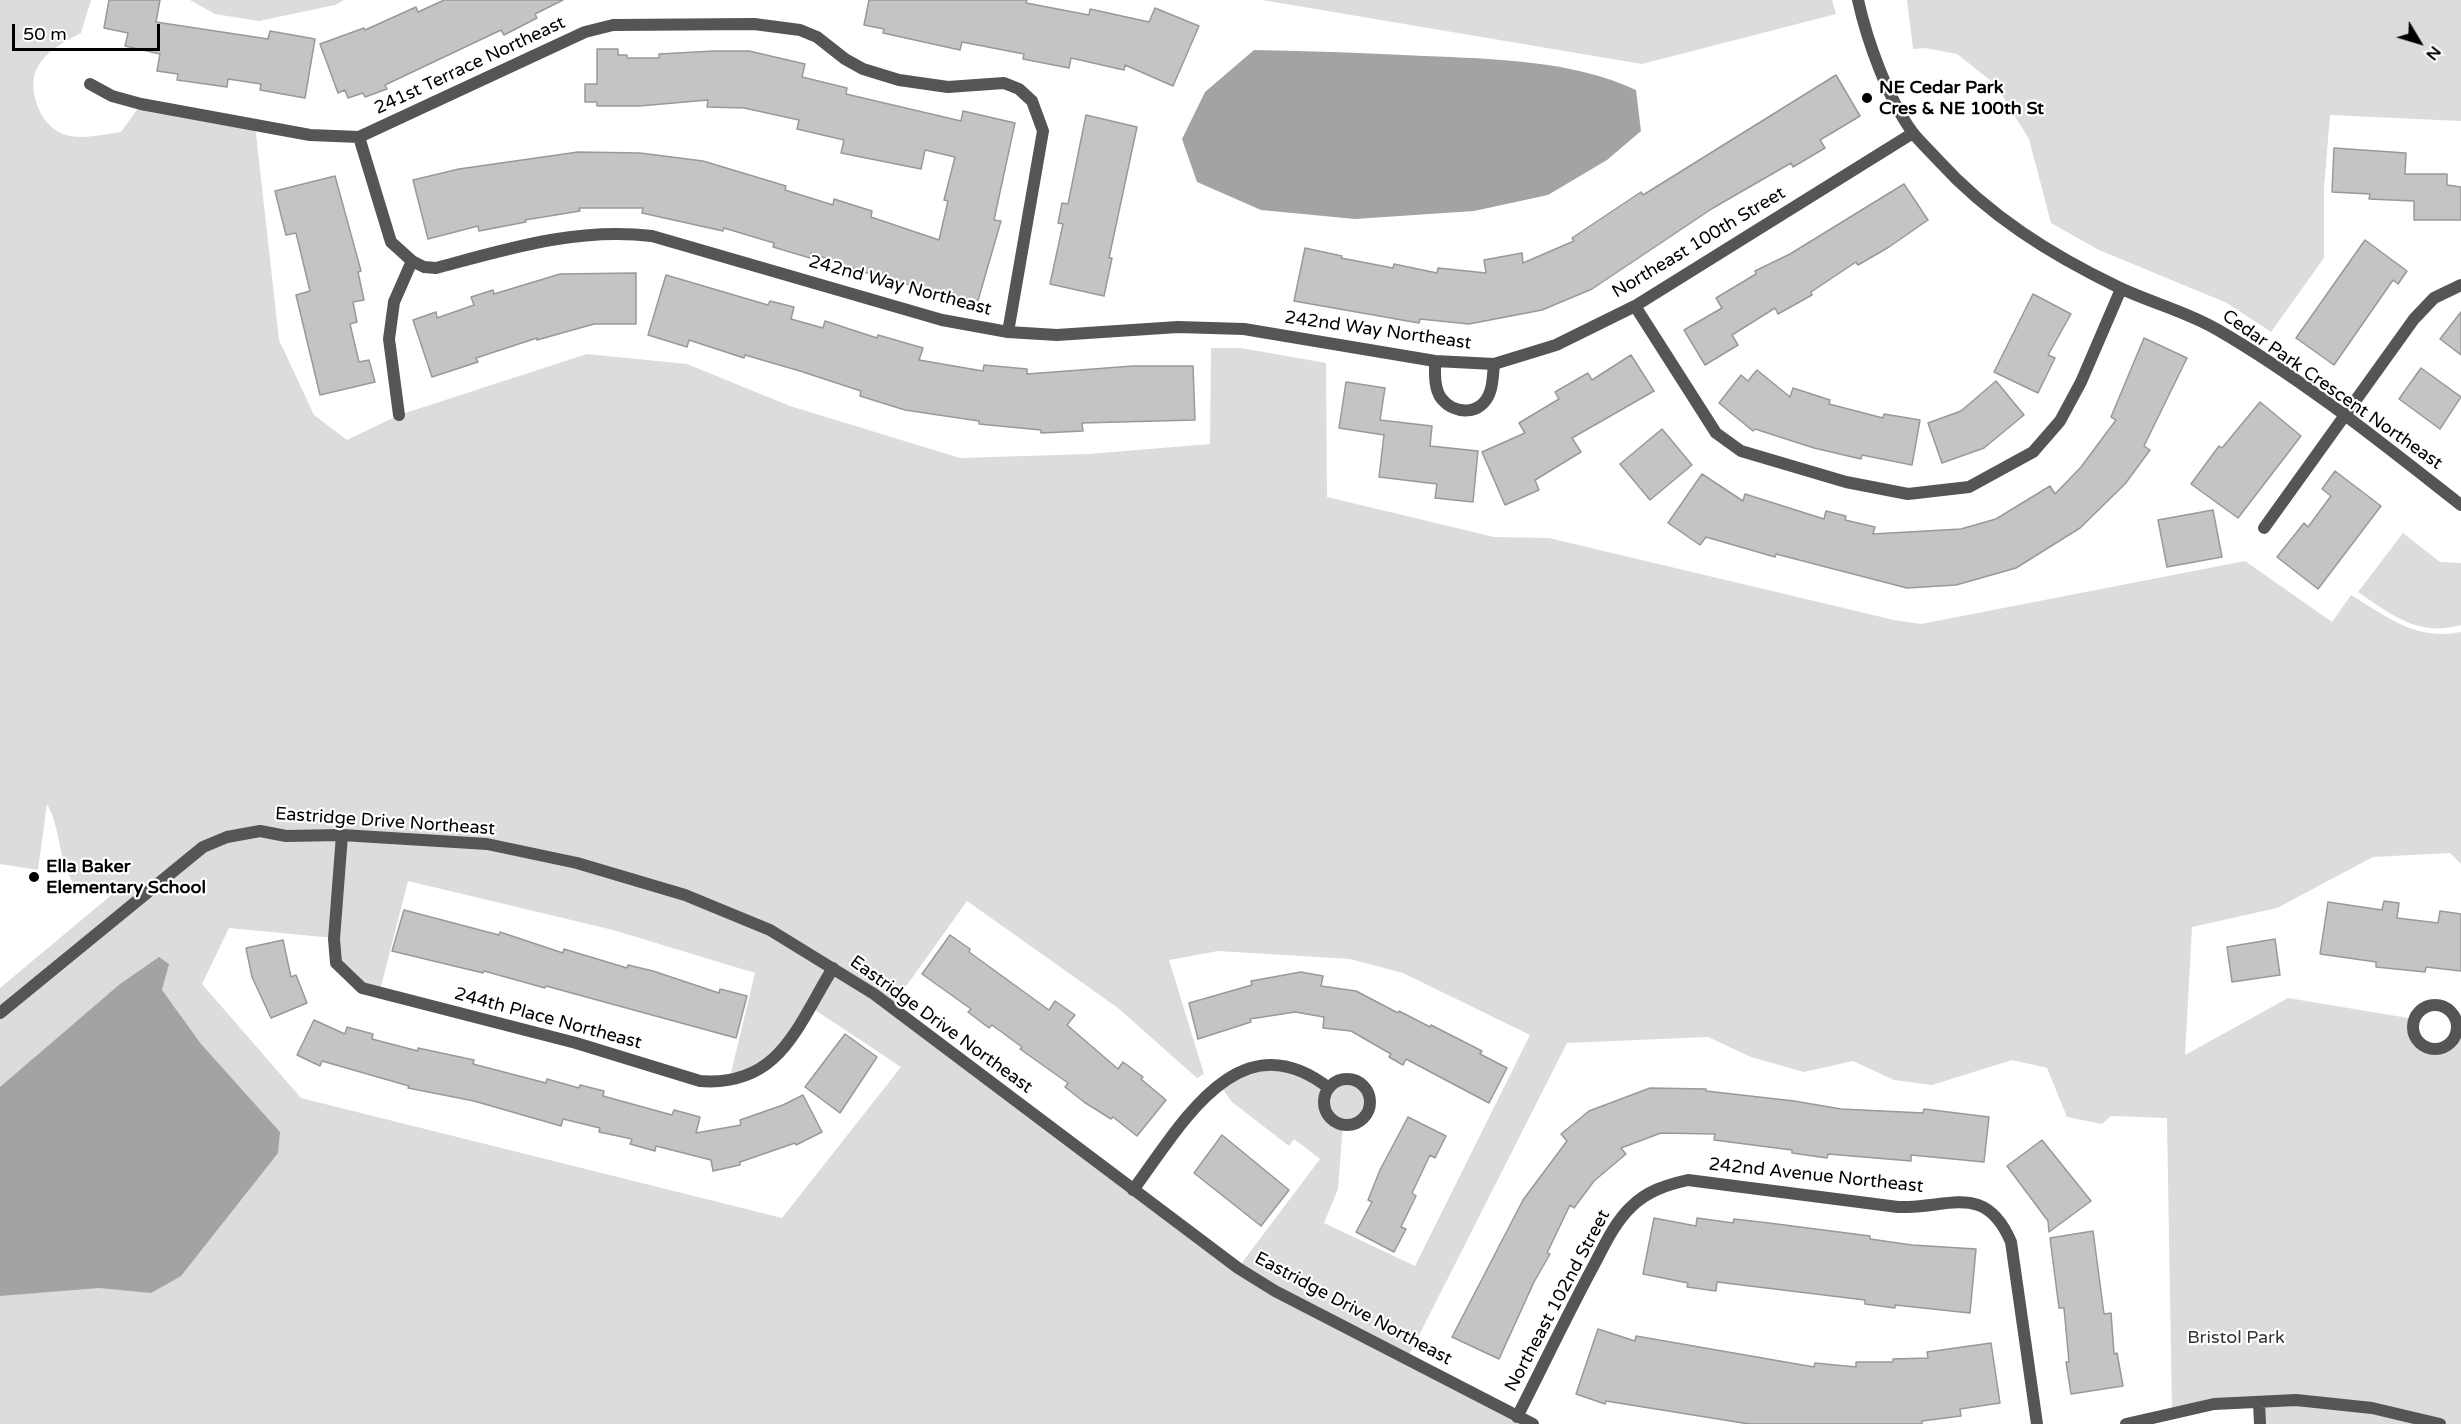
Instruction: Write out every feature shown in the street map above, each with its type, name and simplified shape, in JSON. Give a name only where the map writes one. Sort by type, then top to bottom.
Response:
[{"type":"street","name":"Cedar Park Crescent Northeast","points":[[1858,0],[1874,55],[1913,133],[1954,178],[1989,210],[2048,251],[2121,289],[2187,313],[2219,330],[2344,417],[2461,505]]},
{"type":"street","name":"241st Terrace Northeast","points":[[90,84],[112,96],[141,104],[310,135],[359,137],[585,32],[614,25],[754,24],[800,30],[817,37],[845,59],[863,69],[934,86],[1004,83],[1019,89],[1032,101],[1043,131],[1008,332]]},
{"type":"street","name":"Northeast 100th Street","points":[[1494,364],[1556,345],[1635,306],[1913,133]]},
{"type":"street","points":[[359,137],[392,242],[412,261],[394,302],[390,339],[399,415]]},
{"type":"street","name":"242nd Way Northeast","points":[[412,261],[424,267],[436,268],[521,244],[557,238],[625,233],[652,236],[942,320],[1008,332],[1057,335],[1178,327],[1244,329],[1435,361],[1494,364]]},
{"type":"street","points":[[2264,528],[2414,319],[2434,298],[2459,285]]},
{"type":"street","points":[[1635,306],[1716,433],[1741,451],[1835,479],[1908,494],[1969,487],[2033,452],[2060,422],[2081,382],[2121,289]]},
{"type":"street","points":[[1435,361],[1435,383],[1440,397],[1454,409],[1469,412],[1482,404],[1490,393],[1494,364]]},
{"type":"street","name":"Eastridge Drive Northeast","points":[[0,1013],[203,847],[227,837],[260,831],[286,836],[342,836],[487,844],[577,863],[647,882],[706,903],[770,930],[833,968],[908,1019],[1238,1268],[1275,1291],[1533,1424]]},
{"type":"street","name":"244th Place Northeast","points":[[342,836],[334,939],[336,963],[362,988],[576,1043],[700,1081],[720,1083],[744,1078],[764,1066],[784,1049],[833,968]]},
{"type":"street","points":[[1133,1190],[1198,1105],[1229,1076],[1264,1065],[1286,1064],[1311,1073],[1329,1088]]},
{"type":"street","name":"242nd Avenue Northeast","points":[[1664,1186],[1688,1180],[1923,1208],[1960,1200],[1987,1207],[1996,1215],[2011,1242],[2037,1424]]},
{"type":"street","name":"Northeast 102nd Street","points":[[1517,1416],[1616,1225],[1629,1208],[1644,1196],[1664,1186]]},
{"type":"street","points":[[2126,1424],[2214,1404],[2296,1400],[2372,1408],[2440,1424]]},
{"type":"street","points":[[2259,1402],[2260,1424]]},
{"type":"green space","name":"Bristol Park","points":[[0,0],[91,0],[81,33],[49,53],[35,72],[34,93],[42,115],[56,131],[79,137],[121,132],[141,104],[255,125],[279,340],[314,415],[347,440],[399,415],[587,354],[687,364],[790,406],[960,458],[1089,454],[1210,444],[1211,348],[1241,348],[1326,363],[1327,497],[1494,537],[1549,538],[1894,620],[1921,624],[2245,561],[2332,622],[2351,595],[2390,619],[2416,630],[2445,634],[2461,632],[2461,864],[2450,853],[2373,857],[2277,908],[2192,927],[2185,1055],[2288,998],[2414,1019],[2414,1033],[2417,1039],[2431,1048],[2445,1047],[2456,1036],[2461,1039],[2461,1424],[2260,1424],[2259,1403],[2172,1414],[2167,1118],[2111,1116],[2102,1124],[2067,1117],[2047,1068],[2012,1060],[1932,1085],[1894,1080],[1853,1061],[1804,1072],[1751,1057],[1708,1037],[1567,1043],[1407,1359],[1533,1424],[0,1424],[0,988],[115,892],[82,894],[73,883],[47,804],[38,870],[0,864]],"holes":[[[408,881],[613,930],[755,973],[729,1081],[784,1049],[809,1006],[901,1067],[782,1218],[301,1098],[202,984],[229,928],[334,938],[336,963],[379,994]],[[967,901],[1118,1008],[1197,1078],[1204,1074],[1169,960],[1218,951],[1350,959],[1403,973],[1530,1035],[1415,1266],[1324,1223],[1338,1189],[1343,1124],[1355,1122],[1368,1109],[1370,1101],[1362,1085],[1342,1079],[1329,1088],[1286,1064],[1219,1084],[1232,1102],[1289,1146],[1294,1139],[1320,1159],[1238,1268],[892,1006]]]},
{"type":"green space","points":[[190,0],[344,0],[335,5],[259,21],[215,14]]},
{"type":"green space","points":[[1262,0],[1832,0],[1836,14],[1642,64]]},
{"type":"green space","points":[[1907,0],[2461,0],[2461,121],[2330,115],[2324,188],[2324,258],[2271,332],[2227,303],[2099,250],[2051,223],[2029,139],[1995,84],[1957,54],[1925,48],[1913,49]]},
{"type":"green space","points":[[2403,533],[2440,562],[2461,563],[2461,625],[2446,628],[2418,626],[2394,616],[2358,592]]},
{"type":"shaded area","points":[[1254,50],[1478,58],[1532,63],[1586,72],[1636,90],[1641,131],[1607,160],[1548,195],[1474,211],[1355,219],[1261,210],[1197,182],[1182,139],[1205,92]]},
{"type":"shaded area","points":[[159,957],[169,964],[162,990],[201,1044],[280,1132],[278,1153],[181,1276],[151,1293],[99,1288],[0,1296],[0,1087],[120,984]]},
{"type":"building","points":[[109,0],[160,0],[156,22],[268,39],[270,31],[315,39],[305,98],[260,90],[261,84],[228,79],[227,87],[177,80],[178,74],[157,71],[160,54],[125,46],[128,33],[104,28]]},
{"type":"building","points":[[444,0],[563,0],[535,14],[537,18],[504,35],[501,30],[385,85],[387,89],[365,97],[363,93],[348,98],[345,90],[338,93],[320,44],[364,28],[365,30],[416,7],[418,12]]},
{"type":"building","points":[[869,0],[1027,0],[1026,3],[1089,15],[1090,9],[1149,22],[1155,8],[1199,26],[1173,86],[1125,65],[1124,70],[1071,58],[1069,68],[1023,59],[1024,54],[962,42],[960,50],[883,33],[884,29],[864,25]]},
{"type":"building","points":[[597,49],[618,49],[618,55],[627,55],[627,58],[659,58],[659,54],[749,51],[805,64],[802,77],[847,88],[846,94],[961,121],[963,111],[1015,123],[994,220],[1001,221],[977,304],[896,281],[895,283],[811,253],[810,258],[773,247],[774,243],[724,228],[723,231],[642,213],[643,208],[579,208],[580,211],[525,220],[526,222],[479,231],[478,226],[428,239],[413,180],[459,169],[578,152],[640,153],[703,161],[786,186],[785,190],[833,205],[834,199],[872,211],[871,217],[939,240],[948,201],[944,200],[955,157],[925,150],[921,169],[841,153],[844,140],[797,129],[799,120],[744,108],[707,107],[708,100],[639,106],[597,106],[597,102],[585,102],[585,84],[597,84]]},
{"type":"building","points":[[1836,75],[1860,116],[1820,140],[1825,148],[1793,167],[1791,163],[1713,208],[1592,289],[1542,310],[1469,324],[1420,319],[1419,323],[1294,301],[1305,248],[1393,268],[1394,264],[1437,273],[1438,268],[1486,273],[1484,260],[1522,253],[1523,263],[1574,241],[1572,238],[1641,192],[1643,195]]},
{"type":"building","points":[[1086,115],[1137,127],[1109,258],[1112,258],[1104,296],[1050,284],[1063,224],[1058,223],[1062,203],[1068,204]]},
{"type":"building","points":[[2334,148],[2406,153],[2405,174],[2447,174],[2447,185],[2461,187],[2461,220],[2414,220],[2414,201],[2369,199],[2370,194],[2332,192]]},
{"type":"building","points":[[335,176],[361,271],[358,272],[364,300],[353,302],[357,322],[350,324],[359,362],[369,360],[375,382],[320,395],[296,295],[310,291],[296,233],[286,235],[275,191]]},
{"type":"building","points":[[1904,184],[1928,220],[1889,247],[1858,265],[1856,262],[1811,292],[1812,295],[1778,314],[1775,308],[1732,335],[1738,345],[1705,365],[1684,330],[1722,308],[1716,298],[1756,274],[1755,271],[1790,254]]},
{"type":"building","points":[[2365,240],[2407,271],[2398,284],[2393,280],[2334,365],[2296,338]]},
{"type":"building","points":[[636,273],[636,324],[594,324],[537,340],[537,338],[476,358],[478,362],[432,377],[413,320],[436,312],[437,318],[474,305],[471,297],[493,290],[494,294],[560,274]]},
{"type":"building","points":[[666,275],[768,305],[770,301],[794,307],[791,319],[823,328],[825,321],[877,338],[878,335],[923,348],[919,360],[983,371],[984,365],[1027,369],[1027,374],[1133,366],[1193,366],[1195,420],[1082,423],[1083,431],[1041,433],[1041,430],[979,424],[979,421],[905,410],[860,396],[861,391],[800,371],[745,355],[744,358],[689,340],[687,347],[648,335]]},
{"type":"building","points":[[2033,294],[2071,314],[2048,355],[2055,358],[2038,393],[1994,372]]},
{"type":"building","points":[[2461,312],[2461,355],[2440,339]]},
{"type":"building","points":[[2144,338],[2187,358],[2144,446],[2150,450],[2125,484],[2080,528],[2016,568],[1956,585],[1907,588],[1776,554],[1775,557],[1706,537],[1700,545],[1668,523],[1702,474],[1743,501],[1745,494],[1824,519],[1826,511],[1846,516],[1845,520],[1875,527],[1873,534],[1961,529],[1996,519],[2050,486],[2055,494],[2081,467],[2116,420],[2111,417]]},
{"type":"building","points":[[1631,355],[1654,391],[1572,438],[1581,452],[1535,480],[1539,490],[1505,505],[1482,452],[1525,433],[1519,423],[1559,399],[1555,392],[1588,373],[1592,380]]},
{"type":"building","points":[[2421,368],[2461,397],[2440,429],[2399,399]]},
{"type":"building","points":[[1757,370],[1790,397],[1793,388],[1830,400],[1829,404],[1883,418],[1884,414],[1920,420],[1912,465],[1862,455],[1861,459],[1814,448],[1755,429],[1753,431],[1719,403],[1741,375],[1748,381]]},
{"type":"building","points":[[1996,381],[2024,415],[1984,448],[1942,463],[1928,423],[1961,411]]},
{"type":"building","points":[[1346,382],[1385,388],[1380,420],[1432,426],[1430,446],[1478,451],[1473,502],[1435,498],[1437,484],[1379,477],[1384,435],[1339,428]]},
{"type":"building","points":[[2260,402],[2301,436],[2238,518],[2191,484],[2219,446],[2222,448]]},
{"type":"building","points":[[1662,429],[1692,465],[1650,500],[1620,464]]},
{"type":"building","points":[[2335,471],[2381,506],[2318,589],[2277,557],[2304,523],[2308,527],[2331,496],[2322,489]]},
{"type":"building","points":[[2213,510],[2222,557],[2167,567],[2158,520]]},
{"type":"building","points":[[2384,901],[2399,903],[2397,918],[2438,923],[2440,911],[2461,914],[2461,971],[2426,967],[2425,972],[2376,967],[2376,962],[2320,954],[2328,902],[2382,910]]},
{"type":"building","points":[[404,910],[499,935],[500,932],[563,953],[564,949],[627,968],[628,965],[653,971],[719,993],[720,989],[747,996],[736,1038],[546,986],[545,988],[484,971],[483,973],[392,951]]},
{"type":"building","points":[[950,935],[970,949],[969,952],[1049,1010],[1055,1001],[1075,1015],[1067,1025],[1118,1069],[1123,1062],[1143,1077],[1141,1079],[1166,1100],[1137,1136],[1113,1117],[1111,1119],[1084,1102],[1065,1087],[1068,1083],[1020,1049],[1022,1047],[992,1025],[989,1028],[968,1012],[971,1009],[922,974]]},
{"type":"building","points":[[2275,939],[2280,975],[2232,982],[2227,947]]},
{"type":"building","points":[[283,940],[291,977],[296,975],[307,1003],[271,1018],[252,977],[246,948]]},
{"type":"building","points":[[1301,972],[1323,976],[1321,986],[1356,991],[1398,1013],[1399,1011],[1430,1027],[1431,1025],[1482,1051],[1480,1054],[1507,1068],[1489,1103],[1406,1059],[1403,1065],[1389,1057],[1391,1054],[1351,1031],[1323,1028],[1324,1017],[1295,1012],[1250,1019],[1251,1022],[1198,1039],[1189,1003],[1252,985],[1251,981]]},
{"type":"building","points":[[314,1020],[345,1034],[347,1027],[373,1034],[372,1039],[418,1051],[418,1048],[474,1060],[473,1064],[546,1083],[547,1079],[579,1088],[580,1085],[604,1091],[603,1096],[672,1115],[674,1110],[700,1117],[696,1133],[741,1125],[740,1120],[783,1105],[803,1095],[822,1132],[796,1145],[795,1143],[740,1162],[740,1165],[713,1171],[711,1160],[656,1146],[655,1151],[630,1144],[632,1139],[599,1132],[600,1128],[563,1119],[561,1126],[474,1101],[408,1088],[409,1086],[322,1061],[320,1066],[297,1055]]},
{"type":"building","points":[[845,1034],[877,1057],[840,1113],[805,1087]]},
{"type":"building","points":[[1650,1088],[1706,1089],[1706,1091],[1841,1109],[1923,1113],[1924,1109],[1989,1117],[1984,1162],[1911,1155],[1911,1161],[1828,1154],[1827,1158],[1792,1153],[1792,1150],[1714,1140],[1715,1134],[1661,1133],[1621,1148],[1626,1154],[1594,1181],[1574,1208],[1570,1205],[1547,1253],[1550,1254],[1534,1282],[1499,1359],[1452,1337],[1523,1200],[1567,1141],[1561,1134],[1589,1111]]},
{"type":"building","points":[[1408,1117],[1446,1136],[1435,1158],[1430,1155],[1412,1193],[1416,1196],[1401,1227],[1406,1229],[1394,1252],[1356,1232],[1372,1202],[1368,1200],[1380,1170]]},
{"type":"building","points":[[1222,1135],[1289,1190],[1261,1226],[1194,1173]]},
{"type":"building","points":[[2042,1140],[2091,1201],[2049,1232],[2048,1221],[2007,1166]]},
{"type":"building","points":[[1654,1218],[1696,1226],[1697,1218],[1733,1223],[1734,1219],[1870,1236],[1870,1239],[1912,1245],[1976,1249],[1970,1313],[1895,1305],[1895,1308],[1865,1304],[1865,1300],[1717,1282],[1716,1291],[1687,1287],[1688,1283],[1643,1274]]},
{"type":"building","points":[[2093,1231],[2104,1314],[2111,1313],[2114,1354],[2117,1353],[2123,1386],[2071,1394],[2066,1362],[2069,1362],[2064,1308],[2059,1308],[2050,1238]]},
{"type":"building","points":[[1598,1329],[1635,1341],[1636,1336],[1814,1367],[1815,1363],[1856,1367],[1856,1362],[1893,1362],[1893,1359],[1928,1358],[1927,1352],[1991,1343],[2000,1403],[1960,1409],[1961,1416],[1922,1421],[1922,1424],[1749,1424],[1606,1401],[1605,1404],[1576,1394]]},
{"type":"place","name":"NE Cedar Park Cres & NE 100th St","points":[[1867,98]]},
{"type":"place","name":"Ella Baker Elementary School","points":[[34,877]]}]
